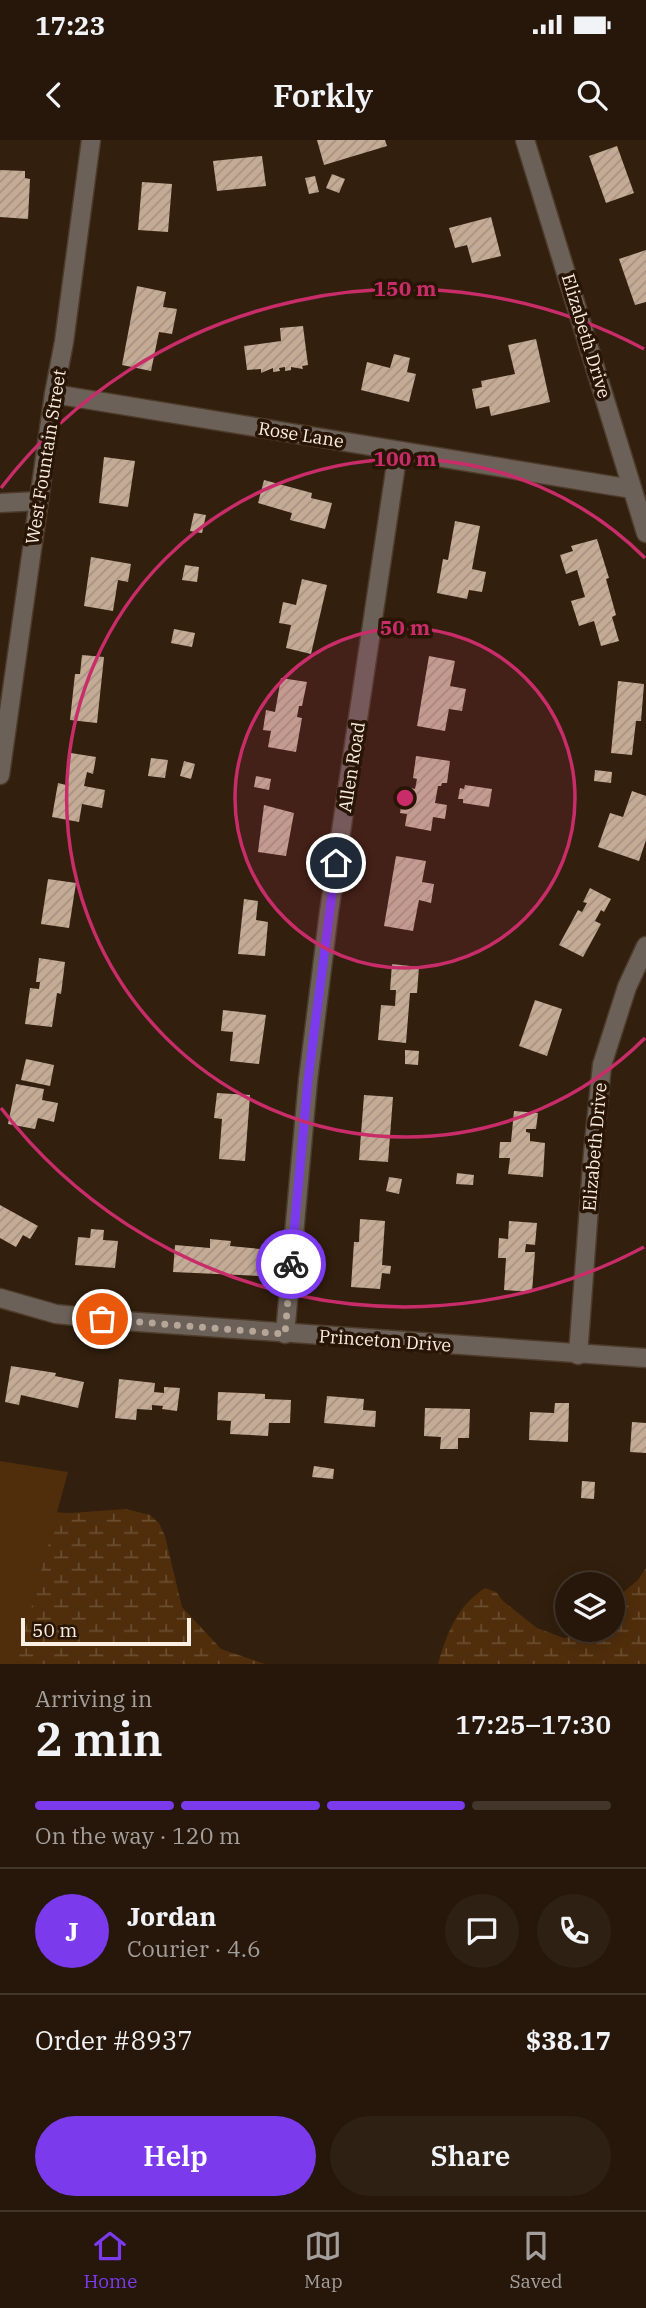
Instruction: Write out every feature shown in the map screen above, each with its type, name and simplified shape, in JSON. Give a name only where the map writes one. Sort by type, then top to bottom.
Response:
[{"type":"street","name":"West Fountain Street","points":[[0,775],[91,140]]},
{"type":"street","name":"Elizabeth Drive","points":[[525,140],[646,533]]},
{"type":"street","name":"Rose Lane","points":[[54,394],[632,489]]},
{"type":"street","name":"Allen Road","points":[[285,1334],[308,1080],[329,912],[398,451]]},
{"type":"street","points":[[0,503],[39,501]]},
{"type":"street","name":"Elizabeth Drive","points":[[578,1355],[602,1065],[623,996],[646,946]]},
{"type":"street","name":"Princeton Drive","points":[[0,1298],[56,1314],[285,1334],[646,1358]]},
{"type":"green space","points":[[0,1461],[68,1472],[16,1664],[0,1664]]},
{"type":"green space","points":[[0,1500],[17,1510],[70,1513],[126,1509],[150,1515],[159,1523],[165,1536],[182,1607],[221,1649],[265,1664],[0,1664]]},
{"type":"green space","points":[[646,1568],[646,1664],[438,1664],[454,1621],[467,1603],[485,1588],[496,1592],[503,1601],[537,1628],[555,1635],[555,1642],[625,1642],[625,1591],[638,1580]]},
{"type":"building","points":[[317,140],[385,140],[387,146],[324,165]]},
{"type":"building","points":[[617,146],[634,193],[606,203],[589,156]]},
{"type":"building","points":[[262,156],[266,186],[217,191],[213,161]]},
{"type":"building","points":[[0,170],[25,171],[25,178],[30,179],[28,219],[0,217]]},
{"type":"building","points":[[332,174],[345,179],[339,193],[326,188]]},
{"type":"building","points":[[315,176],[319,192],[309,194],[305,178]]},
{"type":"building","points":[[142,182],[172,184],[168,232],[138,230]]},
{"type":"building","points":[[491,217],[501,256],[472,263],[467,245],[455,248],[449,228]]},
{"type":"building","points":[[646,250],[646,302],[635,305],[619,259]]},
{"type":"building","points":[[137,286],[166,292],[163,307],[177,309],[172,334],[159,332],[151,371],[122,365]]},
{"type":"building","points":[[303,326],[308,365],[302,366],[303,369],[291,367],[291,370],[285,371],[285,367],[273,372],[273,368],[261,373],[261,369],[247,370],[244,346],[281,341],[280,328]]},
{"type":"building","points":[[536,339],[550,402],[491,416],[489,406],[476,409],[472,389],[482,387],[481,381],[515,374],[508,345]]},
{"type":"building","points":[[394,354],[410,358],[407,372],[416,374],[409,402],[361,390],[367,362],[390,368]]},
{"type":"building","points":[[104,457],[135,461],[128,507],[99,503]]},
{"type":"building","points":[[264,480],[312,493],[311,498],[332,503],[325,529],[290,520],[292,513],[258,503]]},
{"type":"building","points":[[194,513],[206,515],[202,533],[190,531]]},
{"type":"building","points":[[455,521],[480,526],[472,569],[486,572],[482,592],[469,590],[467,599],[437,593],[443,559],[448,560]]},
{"type":"building","points":[[597,539],[609,578],[606,579],[616,615],[612,617],[619,641],[601,646],[594,621],[579,626],[571,601],[585,597],[577,570],[566,574],[560,555],[573,551],[571,546]]},
{"type":"building","points":[[91,557],[131,564],[128,582],[118,580],[113,611],[84,606]]},
{"type":"building","points":[[185,565],[199,567],[197,582],[182,580]]},
{"type":"building","points":[[302,579],[327,585],[311,654],[286,648],[291,625],[279,623],[283,602],[296,605]]},
{"type":"building","points":[[174,629],[195,633],[192,647],[171,643]]},
{"type":"building","points":[[82,655],[104,657],[97,723],[70,720],[75,674],[80,674]]},
{"type":"building","points":[[429,656],[455,661],[450,686],[466,689],[462,711],[449,709],[445,731],[417,726]]},
{"type":"building","points":[[281,678],[307,682],[297,717],[302,718],[296,752],[268,747],[271,731],[263,730],[266,710],[275,712]]},
{"type":"building","points":[[618,681],[644,684],[641,721],[636,721],[632,755],[611,753]]},
{"type":"building","points":[[71,753],[96,757],[93,774],[87,772],[84,786],[105,790],[102,808],[82,804],[79,822],[52,817],[58,783],[66,785]]},
{"type":"building","points":[[416,756],[450,761],[447,783],[438,786],[435,803],[447,805],[445,819],[433,817],[431,831],[405,826],[407,814],[400,813],[401,806],[407,808],[411,788],[415,789],[417,779],[413,778]]},
{"type":"building","points":[[151,758],[168,760],[165,778],[148,776]]},
{"type":"building","points":[[184,761],[195,764],[191,779],[180,776]]},
{"type":"building","points":[[595,770],[612,772],[611,783],[594,781]]},
{"type":"building","points":[[256,776],[271,779],[269,790],[254,787]]},
{"type":"building","points":[[465,785],[492,789],[489,807],[463,803],[463,799],[458,799],[460,788],[464,789]]},
{"type":"building","points":[[632,791],[646,796],[646,840],[639,861],[598,847],[610,813],[623,817]]},
{"type":"building","points":[[264,805],[294,813],[286,856],[258,852]]},
{"type":"building","points":[[396,856],[426,861],[422,882],[434,884],[431,903],[419,900],[413,931],[384,926]]},
{"type":"building","points":[[48,879],[76,883],[69,928],[41,924]]},
{"type":"building","points":[[590,888],[611,899],[595,921],[601,924],[583,957],[559,945],[578,910],[582,912],[587,903],[583,902]]},
{"type":"building","points":[[244,899],[258,901],[256,920],[268,922],[265,956],[238,954]]},
{"type":"building","points":[[39,958],[65,962],[61,994],[57,993],[52,1027],[25,1024],[30,988],[39,989],[40,982],[36,982]]},
{"type":"building","points":[[392,964],[419,967],[417,993],[410,993],[406,1043],[378,1040],[381,1005],[395,1006],[396,990],[390,990]]},
{"type":"building","points":[[535,1000],[562,1009],[547,1056],[519,1046]]},
{"type":"building","points":[[223,1010],[266,1015],[259,1064],[230,1061],[233,1032],[221,1031]]},
{"type":"building","points":[[405,1050],[419,1051],[418,1065],[405,1064]]},
{"type":"building","points":[[26,1059],[54,1065],[50,1086],[21,1080]]},
{"type":"building","points":[[16,1084],[44,1089],[42,1100],[58,1103],[54,1122],[38,1118],[35,1129],[8,1124]]},
{"type":"building","points":[[217,1093],[250,1095],[245,1161],[219,1159],[222,1119],[214,1118]]},
{"type":"building","points":[[364,1095],[393,1097],[388,1162],[359,1160]]},
{"type":"building","points":[[514,1111],[538,1113],[536,1129],[526,1129],[526,1132],[530,1133],[530,1141],[545,1143],[543,1177],[508,1174],[510,1158],[499,1158],[500,1142],[511,1142]]},
{"type":"building","points":[[457,1173],[474,1175],[473,1185],[456,1184]]},
{"type":"building","points":[[389,1177],[402,1179],[399,1194],[386,1191]]},
{"type":"building","points":[[0,1205],[38,1226],[30,1239],[23,1235],[16,1247],[0,1238]]},
{"type":"building","points":[[360,1219],[385,1221],[382,1265],[391,1266],[390,1274],[382,1273],[380,1289],[351,1287],[354,1242],[359,1242]]},
{"type":"building","points":[[509,1221],[537,1223],[535,1245],[526,1244],[525,1252],[535,1252],[532,1292],[504,1290],[506,1258],[498,1258],[499,1238],[508,1239]]},
{"type":"building","points":[[91,1229],[104,1230],[103,1240],[118,1241],[115,1268],[75,1265],[78,1237],[90,1238]]},
{"type":"building","points":[[210,1239],[231,1241],[230,1246],[260,1249],[259,1276],[173,1272],[175,1245],[210,1248]]},
{"type":"building","points":[[11,1366],[56,1373],[55,1376],[84,1382],[78,1408],[21,1395],[19,1405],[5,1402]]},
{"type":"building","points":[[119,1379],[155,1383],[154,1392],[164,1393],[164,1387],[180,1388],[177,1411],[152,1405],[152,1410],[137,1409],[136,1420],[115,1418]]},
{"type":"building","points":[[218,1392],[265,1394],[265,1399],[291,1400],[290,1423],[269,1423],[268,1436],[230,1434],[231,1421],[217,1420]]},
{"type":"building","points":[[327,1396],[364,1399],[363,1410],[376,1411],[375,1427],[324,1423]]},
{"type":"building","points":[[555,1403],[569,1403],[568,1442],[529,1440],[530,1412],[554,1413]]},
{"type":"building","points":[[425,1408],[470,1409],[469,1438],[458,1438],[458,1449],[440,1449],[441,1437],[424,1436]]},
{"type":"building","points":[[632,1422],[646,1423],[646,1453],[630,1452]]},
{"type":"building","points":[[314,1466],[334,1469],[333,1479],[312,1477]]},
{"type":"building","points":[[582,1481],[595,1482],[594,1499],[581,1498]]},
{"type":"way so far","points":[[102,1319],[285,1334],[291,1264]]},
{"type":"route","points":[[291,1264],[308,1080],[336,863]]}]
